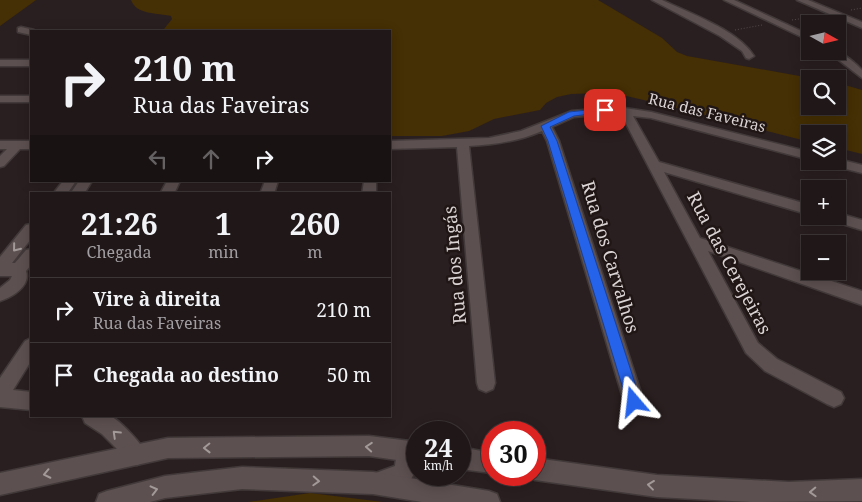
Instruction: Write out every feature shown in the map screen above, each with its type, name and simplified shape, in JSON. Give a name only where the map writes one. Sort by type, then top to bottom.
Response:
[{"type":"street","points":[[656,0],[733,38],[747,49],[749,56]]},
{"type":"street","points":[[728,0],[801,34]]},
{"type":"street","points":[[801,0],[862,24]]},
{"type":"street","points":[[21,30],[30,32]]},
{"type":"street","points":[[845,60],[862,75]]},
{"type":"street","points":[[0,63],[30,63]]},
{"type":"street","points":[[0,99],[30,99]]},
{"type":"street","name":"Rua das Faveiras","points":[[391,145],[463,144],[511,138],[572,114],[594,110],[625,111],[650,115],[801,154]]},
{"type":"street","name":"Rua das Cerejeiras","points":[[625,111],[752,348],[771,365],[834,398]]},
{"type":"street","name":"Rua dos Carvalhos","points":[[545,126],[553,141],[634,402]]},
{"type":"street","name":"Rua dos Ingás","points":[[463,144],[486,383]]},
{"type":"street","points":[[0,145],[30,145]]},
{"type":"street","points":[[0,163],[17,145]]},
{"type":"street","points":[[654,165],[801,207]]},
{"type":"street","points":[[846,165],[862,169]]},
{"type":"street","points":[[62,192],[69,182]]},
{"type":"street","points":[[846,220],[862,225]]},
{"type":"street","points":[[0,269],[30,230]]},
{"type":"street","points":[[694,241],[862,298]]},
{"type":"street","points":[[12,287],[30,256]]},
{"type":"street","points":[[0,269],[10,268],[12,287]]},
{"type":"street","points":[[0,394],[30,348]]},
{"type":"street","points":[[0,398],[30,400]]},
{"type":"street","points":[[93,417],[109,428],[137,455]]},
{"type":"street","points":[[0,484],[168,448],[369,446],[406,451]]},
{"type":"street","points":[[373,484],[397,479],[406,469]]},
{"type":"street","points":[[546,471],[657,486],[789,493],[862,490]]},
{"type":"street","points":[[107,502],[165,488],[242,478],[373,484],[489,502]]},
{"type":"shaded area","points":[[0,0],[36,0],[0,26]]},
{"type":"shaded area","points":[[131,0],[598,0],[662,38],[677,52],[687,56],[801,76],[801,115],[846,115],[846,85],[862,90],[862,154],[846,150],[846,125],[801,125],[801,140],[618,94],[602,93],[571,94],[557,97],[546,103],[540,110],[494,119],[469,131],[442,136],[391,136],[391,30],[164,29],[172,19],[171,16],[154,14],[138,8]]},
{"type":"shaded area","points":[[310,493],[383,502],[248,502]]},
{"type":"route","points":[[605,110],[572,114],[545,126],[553,141],[634,402]]}]
